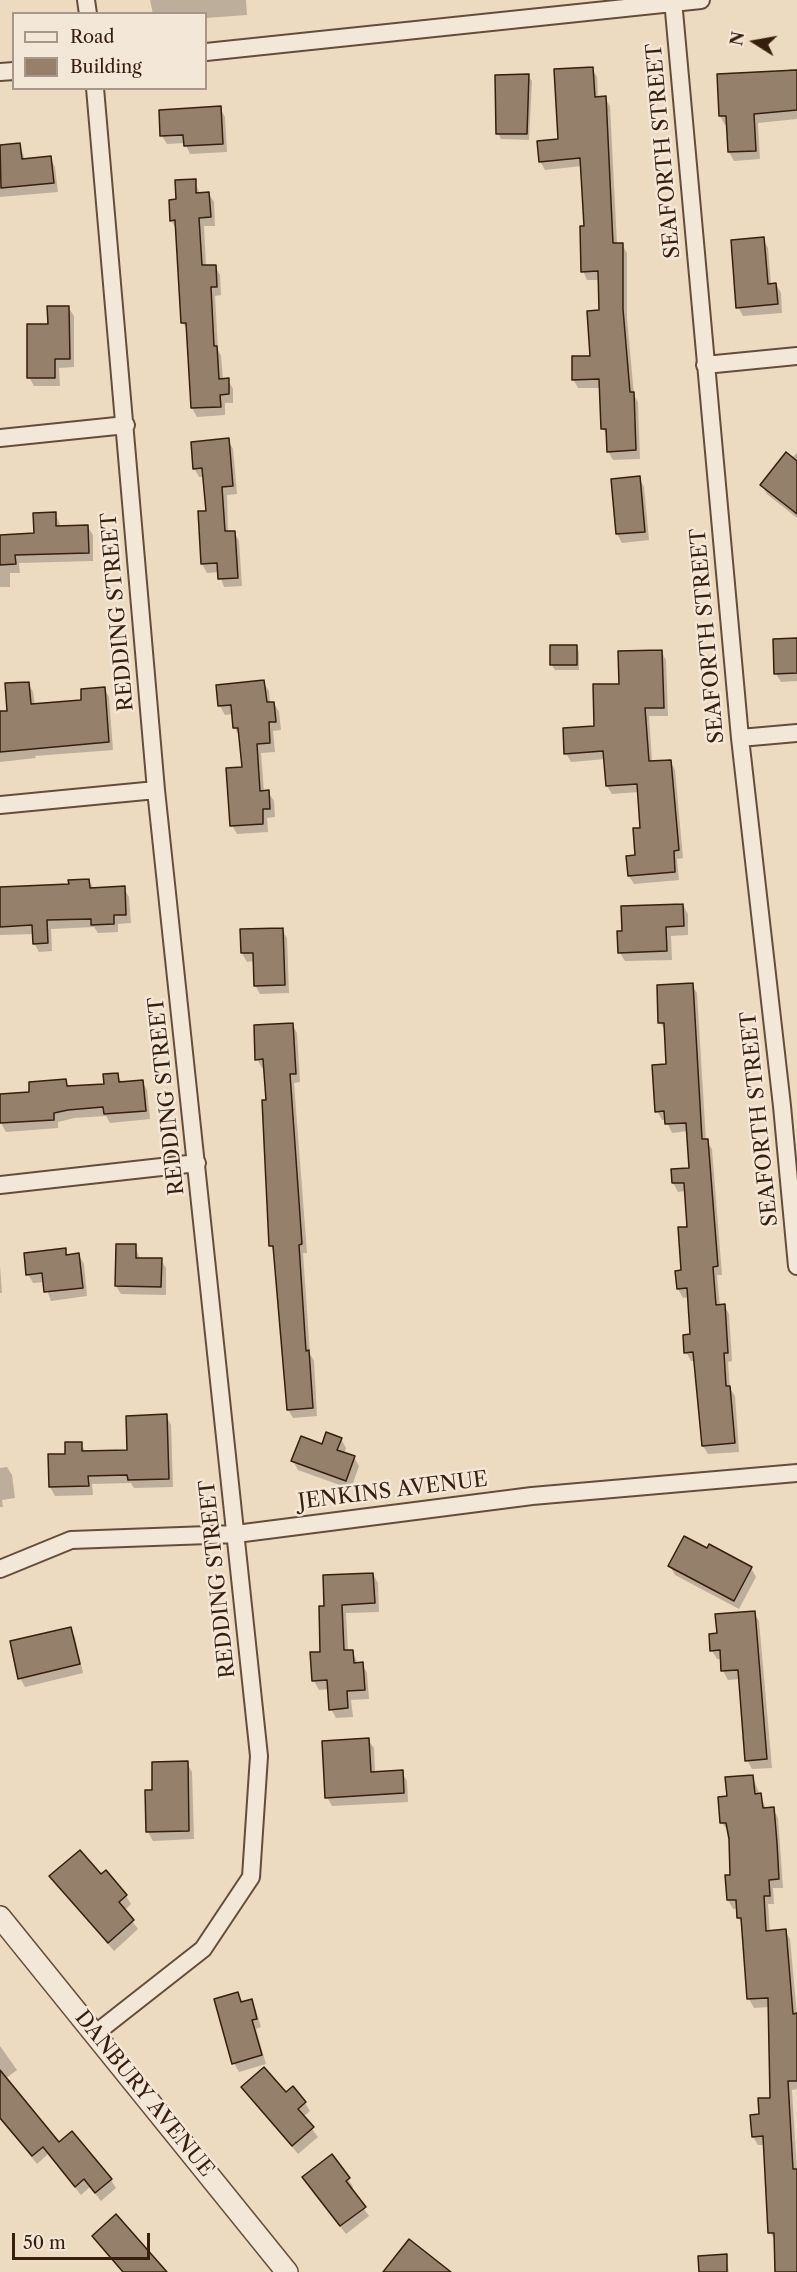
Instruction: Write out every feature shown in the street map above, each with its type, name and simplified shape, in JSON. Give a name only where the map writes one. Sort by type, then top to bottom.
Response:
[{"type":"street","points":[[207,52],[673,1],[700,0]]},
{"type":"street","name":"SEAFORTH STREET","points":[[673,1],[740,738],[790,1105],[797,1266]]},
{"type":"street","name":"REDDING STREET","points":[[96,90],[156,790],[259,1756],[251,1876],[203,1949],[96,2033]]},
{"type":"street","points":[[705,365],[797,356]]},
{"type":"street","points":[[0,438],[126,425]]},
{"type":"street","points":[[740,738],[797,733]]},
{"type":"street","points":[[0,805],[156,790]]},
{"type":"street","points":[[0,1185],[197,1163]]},
{"type":"street","name":"JENKINS AVENUE","points":[[0,1569],[71,1540],[236,1534],[532,1496],[797,1473]]},
{"type":"street","name":"DANBURY AVENUE","points":[[0,1917],[287,2272]]},
{"type":"building","points":[[593,67],[595,97],[606,96],[613,243],[623,243],[623,309],[630,392],[634,392],[636,450],[607,452],[606,429],[601,429],[599,379],[572,380],[572,356],[590,356],[587,311],[599,310],[598,271],[581,272],[580,226],[584,226],[580,158],[539,162],[537,141],[558,139],[554,69]]},
{"type":"building","points":[[797,70],[797,110],[754,114],[756,151],[728,152],[726,116],[719,116],[717,74]]},
{"type":"building","points":[[529,74],[527,134],[496,134],[495,75]]},
{"type":"building","points":[[221,106],[223,144],[184,146],[183,135],[160,136],[159,110]]},
{"type":"building","points":[[20,143],[22,159],[51,156],[54,183],[1,188],[0,145]]},
{"type":"building","points":[[196,179],[196,193],[209,192],[211,217],[199,218],[202,265],[216,265],[217,287],[211,287],[214,346],[217,346],[219,379],[229,378],[229,394],[220,395],[221,407],[191,408],[186,323],[181,323],[175,220],[170,221],[169,200],[176,199],[175,180]]},
{"type":"building","points":[[764,237],[768,284],[776,283],[778,304],[736,308],[731,240]]},
{"type":"building","points":[[47,306],[69,306],[70,359],[55,359],[55,378],[27,378],[27,324],[48,324]]},
{"type":"building","points":[[229,438],[233,486],[222,487],[225,531],[235,531],[238,578],[218,579],[217,563],[201,564],[198,511],[206,511],[202,468],[193,469],[191,442]]},
{"type":"building","points":[[786,452],[797,461],[797,514],[760,485]]},
{"type":"building","points":[[640,476],[645,532],[616,534],[611,479]]},
{"type":"building","points":[[56,512],[56,526],[88,525],[89,553],[15,555],[16,564],[0,565],[0,535],[34,533],[33,513]]},
{"type":"building","points":[[797,638],[797,673],[774,674],[773,639]]},
{"type":"building","points":[[550,645],[577,645],[577,665],[550,665]]},
{"type":"building","points":[[662,650],[664,708],[645,708],[649,761],[671,760],[679,850],[674,851],[675,872],[628,876],[626,856],[635,855],[633,828],[640,828],[637,784],[606,786],[603,751],[564,754],[563,728],[594,726],[593,684],[619,684],[618,651]]},
{"type":"building","points":[[264,680],[267,702],[274,702],[276,722],[269,722],[270,743],[257,744],[260,791],[269,790],[270,809],[263,809],[263,824],[230,826],[226,768],[242,767],[238,728],[233,728],[231,705],[218,706],[216,685]]},
{"type":"building","points":[[29,682],[31,704],[81,700],[81,689],[105,687],[109,742],[0,752],[0,711],[7,711],[5,683]]},
{"type":"building","points":[[89,879],[90,888],[125,886],[126,915],[114,915],[114,924],[91,925],[91,919],[47,920],[48,943],[33,944],[32,925],[0,927],[0,887],[69,884],[68,880]]},
{"type":"building","points":[[683,904],[684,926],[666,927],[667,951],[618,953],[617,931],[622,931],[621,906]]},
{"type":"building","points":[[283,928],[285,985],[254,986],[253,953],[241,953],[240,929]]},
{"type":"building","points":[[693,983],[702,1139],[708,1139],[718,1266],[713,1267],[716,1305],[725,1304],[728,1353],[724,1353],[726,1386],[730,1386],[735,1443],[702,1446],[693,1352],[684,1353],[683,1335],[690,1334],[687,1288],[677,1289],[675,1271],[681,1270],[678,1227],[687,1227],[684,1183],[672,1183],[671,1169],[689,1168],[686,1123],[665,1124],[664,1111],[655,1112],[652,1065],[666,1064],[664,1023],[658,1023],[657,985]]},
{"type":"building","points":[[293,1023],[296,1074],[290,1074],[302,1244],[299,1245],[306,1351],[309,1350],[313,1408],[287,1410],[273,1246],[269,1246],[262,1100],[266,1100],[263,1059],[255,1060],[254,1025]]},
{"type":"building","points":[[118,1073],[119,1082],[143,1080],[146,1111],[104,1114],[103,1107],[54,1113],[54,1120],[0,1123],[0,1094],[29,1092],[29,1082],[66,1079],[67,1086],[104,1084],[103,1074]]},
{"type":"building","points":[[116,1244],[136,1244],[136,1258],[162,1258],[161,1287],[115,1286]]},
{"type":"building","points":[[66,1248],[66,1255],[79,1253],[83,1288],[44,1292],[42,1273],[26,1275],[24,1253]]},
{"type":"building","points":[[167,1414],[169,1479],[128,1480],[127,1475],[88,1476],[89,1486],[49,1487],[48,1454],[65,1454],[65,1442],[82,1442],[82,1451],[127,1450],[126,1416]]},
{"type":"building","points":[[326,1432],[342,1438],[337,1450],[355,1456],[346,1481],[291,1461],[301,1436],[322,1444]]},
{"type":"building","points":[[684,1536],[707,1548],[709,1544],[752,1567],[734,1601],[668,1566]]},
{"type":"building","points":[[373,1573],[375,1603],[342,1605],[344,1650],[353,1650],[354,1663],[363,1662],[365,1690],[347,1691],[348,1708],[329,1710],[327,1680],[312,1681],[310,1652],[320,1652],[319,1606],[324,1606],[323,1575]]},
{"type":"building","points":[[755,1611],[767,1759],[745,1761],[738,1670],[721,1671],[720,1650],[710,1651],[709,1634],[717,1633],[715,1614]]},
{"type":"building","points":[[71,1627],[80,1664],[18,1679],[10,1641]]},
{"type":"building","points":[[369,1738],[371,1772],[403,1770],[404,1793],[325,1798],[322,1741]]},
{"type":"building","points":[[188,1761],[189,1831],[146,1832],[145,1790],[152,1790],[152,1762]]},
{"type":"building","points":[[753,1775],[755,1794],[761,1793],[763,1808],[774,1807],[777,1843],[779,1879],[769,1880],[770,1896],[764,1896],[766,1931],[786,1929],[793,2014],[797,2013],[797,2081],[788,2081],[793,2169],[797,2169],[797,2272],[775,2272],[774,2233],[768,2233],[763,2136],[752,2137],[750,2115],[759,2114],[758,2098],[770,2098],[768,1998],[747,1999],[741,1918],[737,1918],[736,1900],[727,1900],[725,1875],[730,1875],[729,1839],[726,1823],[720,1823],[718,1797],[727,1796],[725,1777]]},
{"type":"building","points":[[80,1850],[101,1874],[106,1870],[127,1895],[119,1902],[134,1920],[108,1943],[49,1876]]},
{"type":"building","points":[[238,1992],[241,2002],[252,1999],[257,2019],[252,2020],[262,2055],[232,2064],[214,1999]]},
{"type":"building","points":[[264,2067],[286,2092],[293,2086],[306,2102],[298,2109],[314,2127],[292,2146],[241,2087]]},
{"type":"building","points":[[0,2070],[59,2142],[72,2131],[112,2179],[95,2193],[84,2179],[75,2187],[43,2147],[32,2156],[0,2118]]},
{"type":"building","points":[[332,2154],[350,2178],[346,2181],[366,2207],[340,2226],[302,2177]]},
{"type":"building","points":[[116,2214],[167,2272],[123,2272],[92,2236]]},
{"type":"building","points":[[409,2239],[451,2272],[383,2272]]},
{"type":"building","points":[[727,2254],[727,2272],[699,2272],[698,2256]]}]
